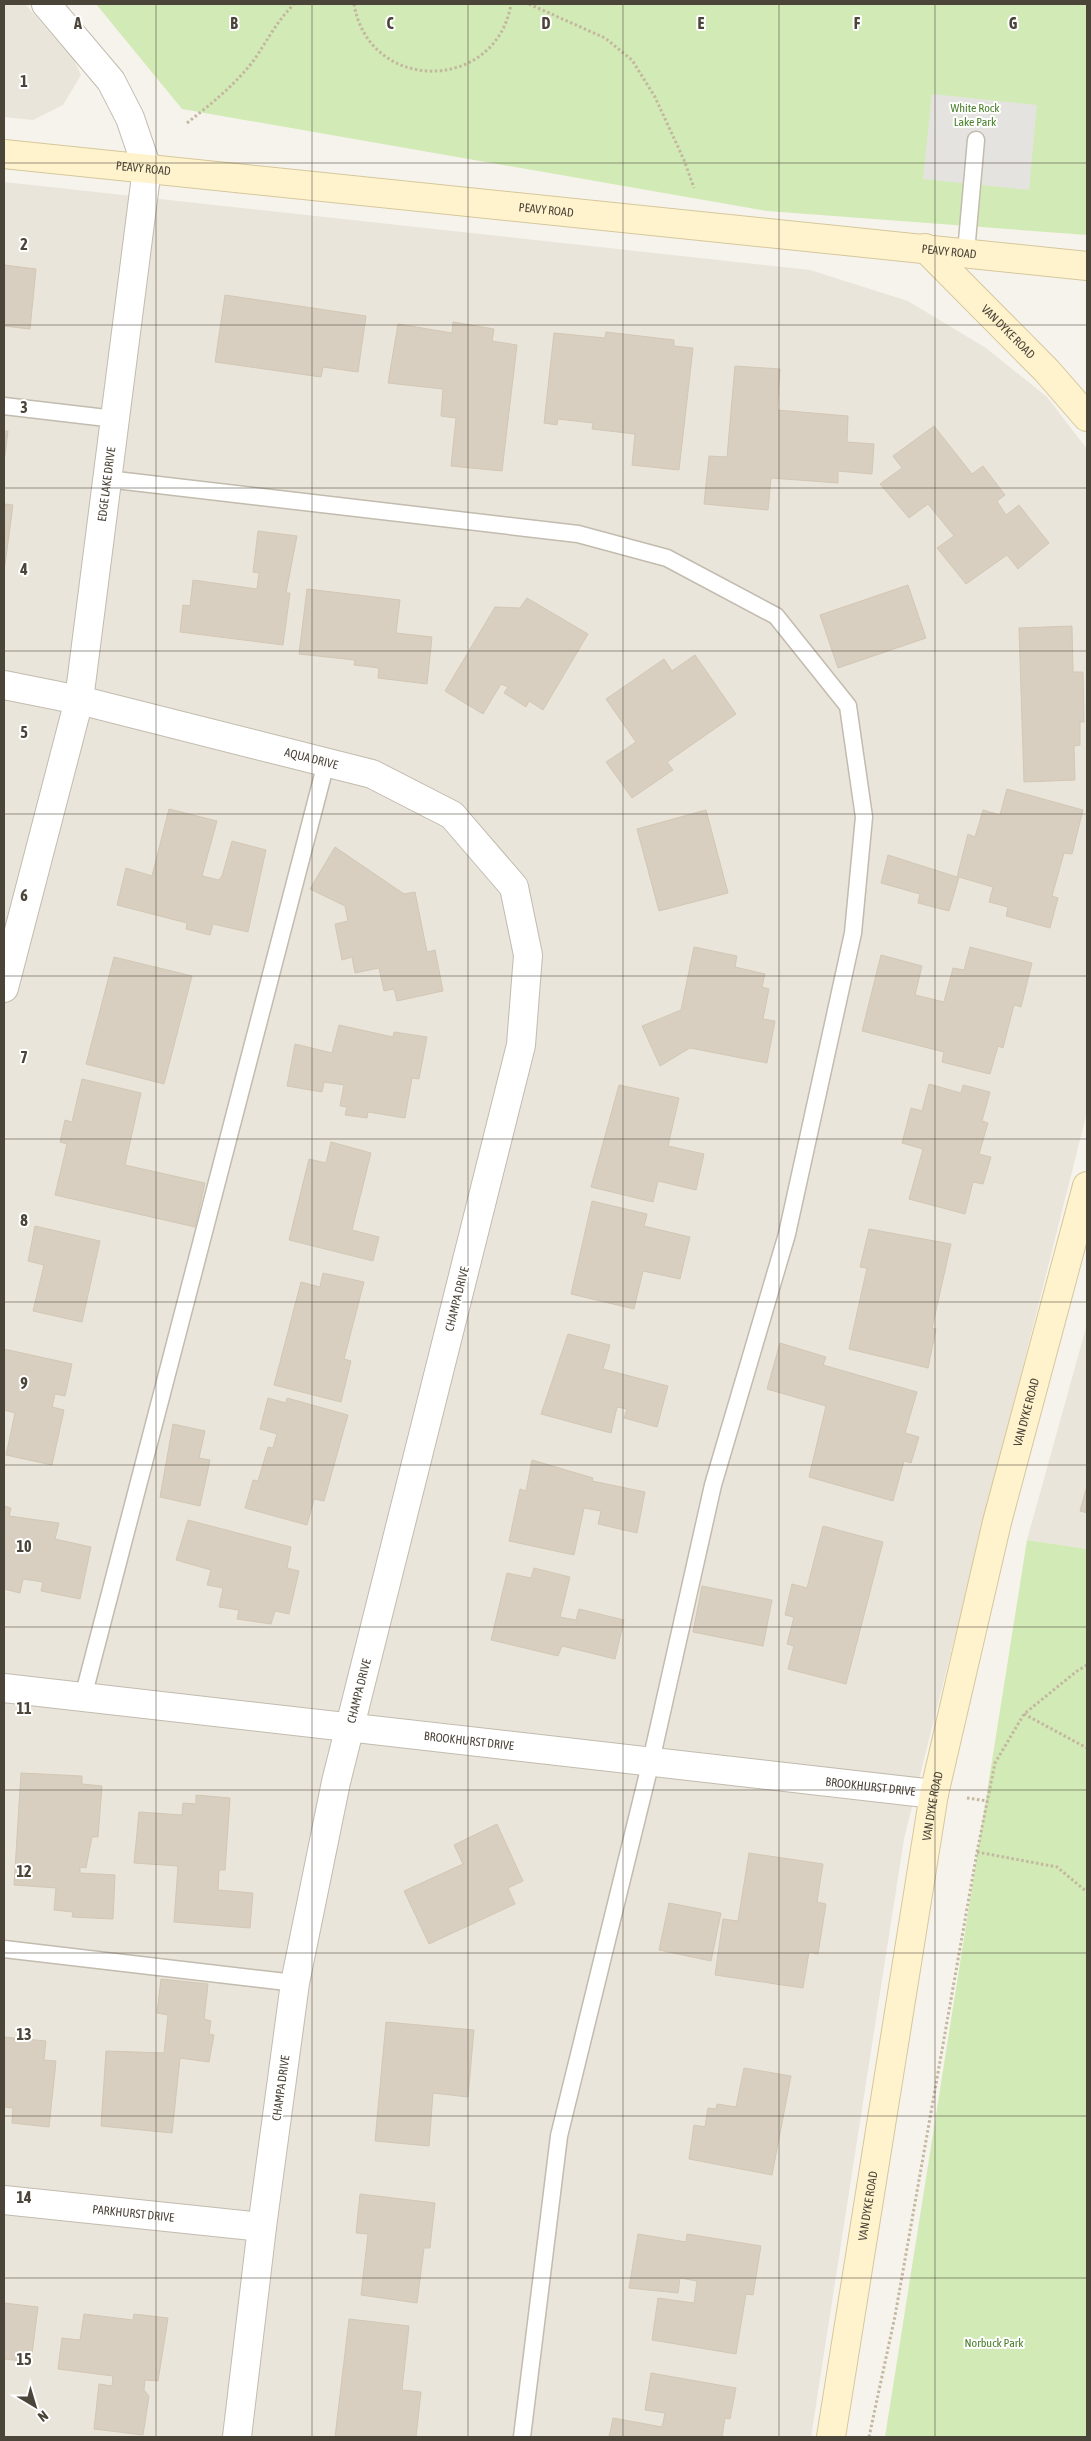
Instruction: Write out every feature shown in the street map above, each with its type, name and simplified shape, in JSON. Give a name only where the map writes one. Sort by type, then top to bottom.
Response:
[{"type":"street","name":"EDGE LAKE DRIVE","points":[[4,988],[10,934],[79,700],[147,168],[130,118],[111,80],[46,4]]},
{"type":"street","name":"PEAVY ROAD","points":[[4,154],[1087,266]]},
{"type":"street","name":"VAN DYKE ROAD","points":[[925,248],[1047,371],[1087,417]]},
{"type":"street","name":"AQUA DRIVE","points":[[4,685],[79,700],[372,774],[452,815],[514,887],[528,955]]},
{"type":"street","name":"CHAMPA DRIVE","points":[[237,2437],[262,2227],[295,1984],[336,1782],[521,1045],[528,955]]},
{"type":"street","name":"VAN DYKE ROAD","points":[[832,2437],[934,1794],[997,1522],[1087,1186]]},
{"type":"street","name":"BROOKHURST DRIVE","points":[[4,1688],[651,1760],[934,1794]]},
{"type":"street","name":"PARKHURST DRIVE","points":[[4,2200],[262,2227]]},
{"type":"lane","points":[[966,252],[976,140]]},
{"type":"lane","points":[[4,406],[115,419]]},
{"type":"lane","points":[[107,479],[578,534],[667,558],[776,616],[848,706],[864,817],[852,933],[786,1234],[713,1485],[651,1760],[559,2136],[522,2437]]},
{"type":"lane","points":[[84,1697],[326,762]]},
{"type":"lane","points":[[4,1949],[295,1984]]},
{"type":"path","points":[[187,123],[238,80],[254,60],[282,16],[294,4]]},
{"type":"path","points":[[354,4],[356,16],[363,33],[374,48],[406,68],[424,72],[460,67],[477,58],[502,31],[510,4]]},
{"type":"path","points":[[529,4],[605,38],[632,60],[654,97],[684,160],[694,188]]},
{"type":"path","points":[[869,2437],[895,2316],[977,1852],[995,1762],[1024,1714],[1077,1671],[1087,1666]]},
{"type":"path","points":[[1024,1714],[1087,1748]]},
{"type":"path","points":[[977,1852],[1058,1867],[1087,1892]]},
{"type":"shaded area","points":[[4,4],[25,4],[74,60],[81,75],[63,105],[33,120],[4,117]]},
{"type":"shaded area","points":[[932,94],[1037,105],[1029,190],[923,179]]},
{"type":"shaded area","points":[[4,182],[810,270],[908,301],[986,348],[1047,397],[1087,449],[1087,1112],[904,1839],[811,2437],[4,2437]]},
{"type":"shaded area","points":[[1087,1324],[1087,1549],[1027,1540]]},
{"type":"green space","name":"White Rock Lake Park","points":[[96,4],[1087,4],[1087,235],[767,211],[182,109]]},
{"type":"green space","name":"Norbuck Park","points":[[1027,1540],[1087,1549],[1087,2437],[885,2437]]},
{"type":"building","points":[[4,265],[36,269],[30,329],[4,326]]},
{"type":"building","points":[[225,295],[366,316],[358,372],[323,367],[321,377],[215,362]]},
{"type":"building","points":[[453,322],[494,329],[492,341],[517,345],[502,471],[451,466],[456,418],[441,416],[443,389],[388,383],[398,324],[452,333]]},
{"type":"building","points":[[606,332],[674,340],[674,346],[693,348],[679,470],[632,465],[635,434],[592,429],[593,423],[558,419],[557,425],[544,423],[554,333],[605,338]]},
{"type":"building","points":[[735,366],[780,369],[777,410],[848,416],[847,442],[874,444],[872,474],[838,471],[838,483],[771,478],[768,510],[704,504],[709,456],[727,457]]},
{"type":"building","points":[[934,426],[972,474],[983,466],[1005,495],[997,501],[1006,515],[1019,505],[1049,543],[1018,569],[1007,555],[966,584],[937,548],[954,536],[928,504],[909,518],[880,484],[902,468],[893,456]]},
{"type":"building","points":[[4,431],[8,431],[4,462]]},
{"type":"building","points":[[4,504],[13,505],[4,572]]},
{"type":"building","points":[[258,531],[297,536],[286,593],[290,593],[283,645],[180,632],[183,605],[190,606],[193,580],[257,589],[259,573],[253,572]]},
{"type":"building","points":[[908,585],[926,638],[838,668],[820,615]]},
{"type":"building","points":[[307,589],[400,600],[396,633],[432,637],[427,684],[378,678],[379,668],[354,665],[355,660],[299,654]]},
{"type":"building","points":[[527,598],[588,634],[543,710],[529,701],[526,707],[504,693],[508,687],[501,684],[483,714],[445,691],[495,607],[520,608]]},
{"type":"building","points":[[1072,626],[1073,672],[1083,672],[1084,722],[1080,722],[1080,745],[1074,746],[1075,780],[1024,782],[1019,628]]},
{"type":"building","points":[[695,655],[736,714],[667,762],[673,770],[632,798],[606,762],[636,742],[606,699],[664,659],[672,671]]},
{"type":"building","points":[[1007,789],[1083,810],[1072,854],[1064,853],[1052,896],[1058,898],[1050,928],[1006,916],[1008,907],[989,902],[993,887],[959,877],[949,911],[918,903],[920,894],[881,883],[888,855],[957,877],[968,834],[975,837],[983,810],[1000,815]]},
{"type":"building","points":[[169,809],[217,821],[202,876],[219,880],[222,876],[232,841],[266,850],[248,932],[213,924],[210,935],[186,929],[187,923],[117,905],[126,868],[152,876]]},
{"type":"building","points":[[706,810],[728,893],[659,911],[637,829]]},
{"type":"building","points":[[335,847],[404,894],[415,892],[427,952],[435,950],[443,991],[397,1001],[394,989],[384,991],[379,968],[355,973],[352,957],[342,960],[335,924],[348,921],[345,906],[310,889]]},
{"type":"building","points":[[694,947],[737,956],[735,967],[765,974],[762,987],[769,989],[763,1019],[775,1021],[767,1063],[690,1048],[660,1066],[642,1026],[681,1010]]},
{"type":"building","points":[[970,947],[1032,963],[1021,1007],[1014,1005],[1003,1048],[998,1046],[990,1074],[942,1062],[944,1052],[862,1031],[881,955],[922,966],[915,995],[944,1002],[953,968],[964,970]]},
{"type":"building","points":[[114,957],[192,976],[164,1084],[86,1064]]},
{"type":"building","points":[[339,1025],[393,1037],[394,1032],[427,1037],[419,1079],[412,1078],[405,1118],[368,1112],[367,1118],[345,1115],[347,1107],[340,1106],[344,1085],[324,1082],[322,1092],[287,1086],[295,1044],[332,1053]]},
{"type":"building","points":[[82,1079],[141,1093],[125,1165],[205,1183],[195,1227],[55,1195],[67,1144],[60,1142],[65,1120],[72,1122]]},
{"type":"building","points":[[929,1084],[961,1093],[963,1085],[990,1092],[982,1121],[988,1123],[979,1154],[991,1157],[983,1184],[973,1182],[965,1214],[909,1199],[923,1149],[902,1143],[911,1108],[922,1111]]},
{"type":"building","points":[[619,1085],[679,1098],[668,1146],[704,1154],[696,1190],[658,1181],[653,1202],[591,1187]]},
{"type":"building","points":[[331,1142],[371,1153],[352,1230],[379,1237],[373,1261],[289,1240],[309,1159],[326,1163]]},
{"type":"building","points":[[592,1201],[647,1214],[644,1226],[690,1237],[680,1279],[643,1271],[634,1309],[571,1294]]},
{"type":"building","points":[[35,1226],[100,1241],[82,1322],[33,1311],[44,1265],[28,1261]]},
{"type":"building","points":[[869,1229],[951,1244],[932,1328],[936,1329],[928,1368],[849,1349],[867,1268],[860,1267]]},
{"type":"building","points":[[323,1273],[364,1282],[344,1359],[351,1361],[341,1402],[274,1385],[301,1282],[320,1287]]},
{"type":"building","points":[[568,1334],[610,1345],[603,1369],[668,1386],[657,1427],[624,1418],[627,1409],[617,1407],[611,1433],[541,1414]]},
{"type":"building","points":[[780,1343],[826,1357],[823,1365],[917,1392],[905,1433],[919,1437],[911,1463],[904,1461],[893,1501],[809,1477],[826,1406],[767,1389]]},
{"type":"building","points":[[4,1349],[72,1364],[65,1396],[55,1394],[52,1407],[64,1410],[52,1465],[6,1455],[15,1413],[4,1410]]},
{"type":"building","points":[[268,1398],[286,1403],[287,1398],[348,1415],[324,1501],[314,1499],[307,1525],[245,1508],[253,1480],[258,1481],[268,1447],[273,1448],[277,1434],[260,1429]]},
{"type":"building","points":[[173,1424],[205,1431],[199,1458],[210,1460],[200,1506],[160,1497]]},
{"type":"building","points":[[532,1460],[593,1478],[592,1481],[645,1492],[637,1533],[598,1524],[601,1511],[584,1508],[574,1555],[509,1541],[520,1489],[526,1491]]},
{"type":"building","points":[[1087,1486],[1087,1513],[1080,1511]]},
{"type":"building","points":[[4,1506],[11,1508],[9,1516],[59,1523],[55,1539],[91,1547],[80,1599],[41,1591],[43,1582],[23,1579],[20,1593],[4,1589]]},
{"type":"building","points":[[188,1520],[291,1547],[287,1568],[299,1571],[289,1614],[275,1611],[271,1624],[237,1619],[239,1610],[219,1607],[223,1588],[207,1585],[211,1570],[176,1560]]},
{"type":"building","points":[[823,1526],[883,1542],[846,1684],[788,1669],[794,1646],[787,1644],[794,1617],[785,1615],[792,1584],[807,1588]]},
{"type":"building","points":[[534,1568],[570,1577],[560,1617],[576,1620],[579,1609],[624,1620],[615,1659],[562,1646],[558,1656],[491,1640],[507,1573],[531,1578]]},
{"type":"building","points":[[702,1586],[772,1600],[763,1646],[693,1632]]},
{"type":"building","points":[[21,1773],[82,1776],[82,1784],[102,1786],[98,1837],[92,1837],[86,1868],[80,1867],[80,1873],[115,1875],[113,1919],[72,1917],[73,1912],[54,1910],[56,1888],[14,1885]]},
{"type":"building","points":[[196,1795],[230,1798],[225,1870],[219,1870],[218,1890],[253,1893],[250,1928],[174,1922],[178,1866],[134,1863],[139,1812],[182,1815],[183,1803],[196,1804]]},
{"type":"building","points":[[497,1824],[523,1881],[508,1888],[515,1904],[429,1944],[404,1891],[463,1864],[454,1845]]},
{"type":"building","points":[[749,1853],[823,1864],[817,1902],[826,1904],[818,1954],[809,1952],[803,1988],[715,1975],[723,1919],[738,1921]]},
{"type":"building","points":[[669,1903],[721,1913],[711,1961],[659,1950]]},
{"type":"building","points":[[161,1979],[208,1984],[204,2019],[211,2021],[209,2034],[214,2035],[209,2062],[180,2058],[172,2133],[101,2126],[106,2051],[164,2053],[168,2015],[157,2013]]},
{"type":"building","points":[[386,2022],[474,2030],[468,2097],[433,2093],[429,2146],[375,2141]]},
{"type":"building","points":[[4,2037],[46,2041],[44,2060],[56,2061],[49,2127],[12,2123],[13,2108],[4,2107]]},
{"type":"building","points":[[744,2068],[791,2076],[772,2175],[689,2159],[694,2125],[705,2127],[708,2108],[716,2109],[717,2104],[736,2107]]},
{"type":"building","points":[[360,2194],[435,2203],[430,2248],[424,2248],[417,2303],[361,2295],[368,2234],[356,2233]]},
{"type":"building","points":[[638,2234],[686,2242],[687,2234],[761,2246],[753,2295],[746,2294],[736,2354],[652,2340],[658,2298],[694,2303],[697,2281],[680,2278],[678,2293],[629,2288]]},
{"type":"building","points":[[4,2303],[38,2307],[31,2362],[4,2359]]},
{"type":"building","points":[[84,2314],[133,2320],[134,2314],[168,2318],[158,2381],[145,2380],[144,2390],[149,2396],[143,2435],[94,2429],[99,2384],[112,2386],[113,2376],[58,2369],[62,2338],[80,2340]]},
{"type":"building","points":[[349,2319],[409,2326],[402,2390],[421,2392],[416,2437],[335,2437]]},
{"type":"building","points":[[651,2373],[736,2388],[730,2419],[725,2418],[722,2437],[609,2437],[613,2418],[662,2427],[665,2413],[645,2410]]}]
